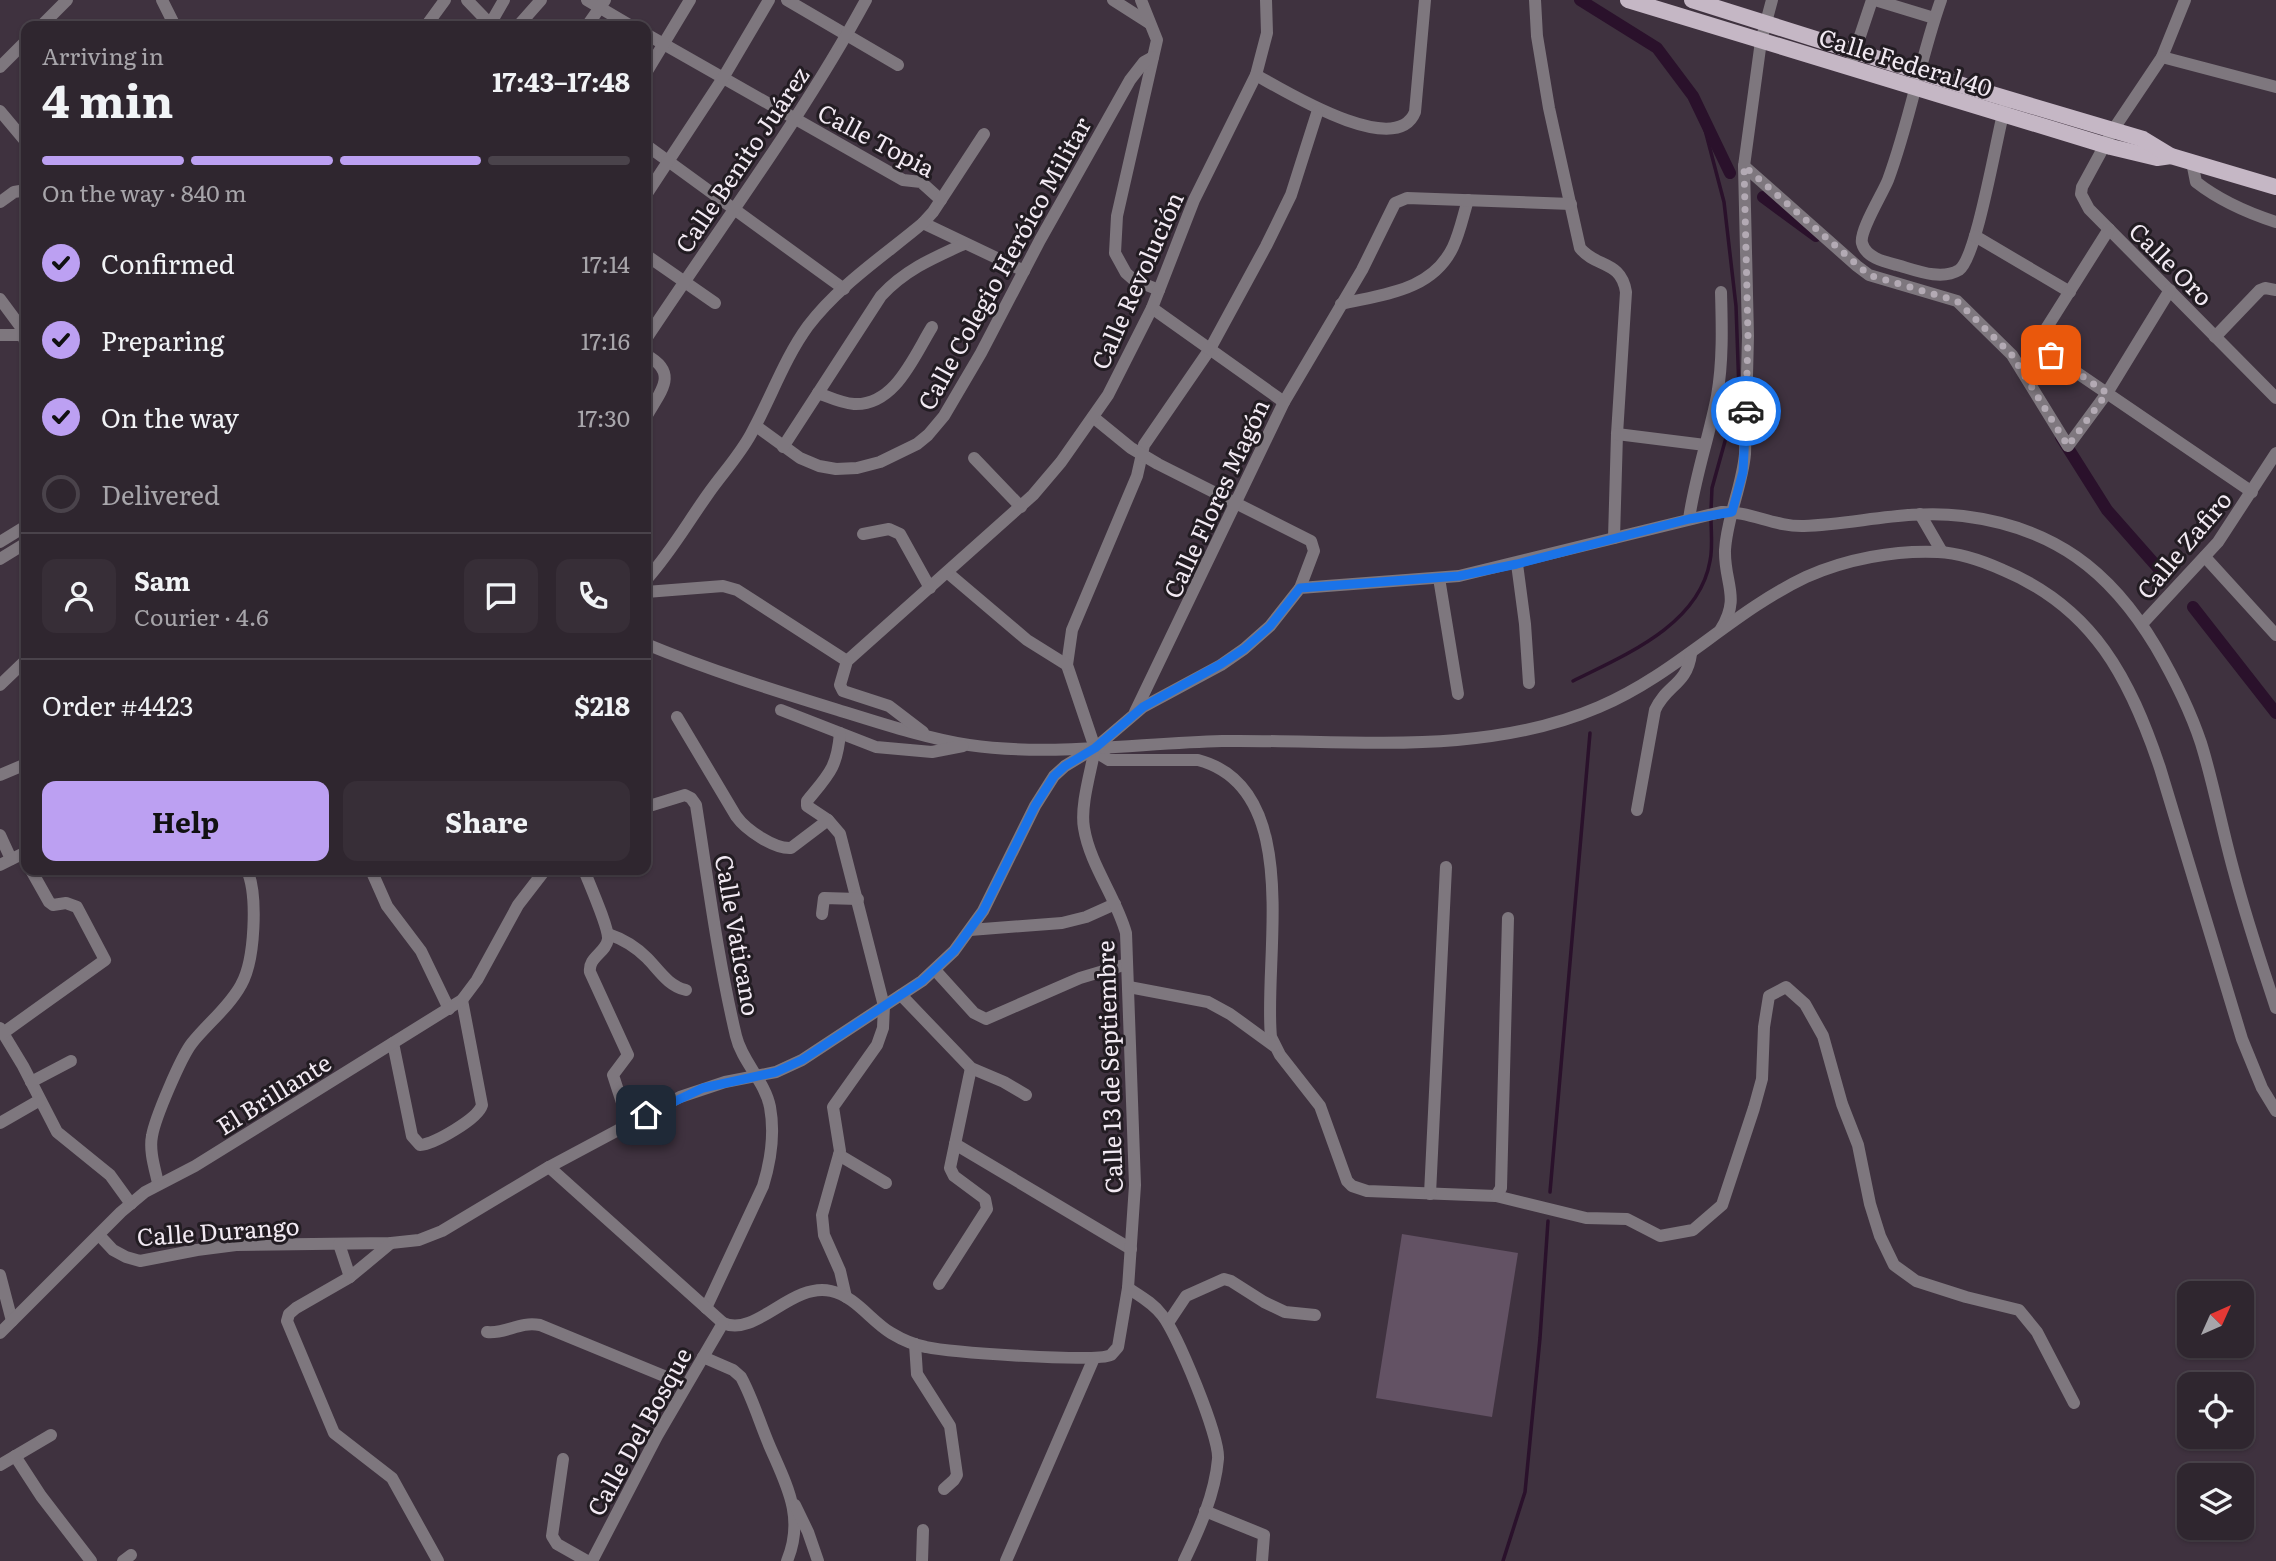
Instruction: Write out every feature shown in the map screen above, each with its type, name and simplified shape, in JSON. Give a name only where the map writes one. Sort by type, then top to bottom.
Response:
[{"type":"main road","name":"Calle Federal 40","points":[[1628,0],[1850,67],[1917,79]]},
{"type":"main road","name":"Calle Federal 40","points":[[1692,0],[1856,51],[1917,79],[2064,124],[2113,130],[2144,139],[2171,156],[2276,187]]},
{"type":"main road","name":"Calle Federal 40","points":[[2064,124],[2104,145],[2157,158],[2171,156]]},
{"type":"street","points":[[46,21],[67,0]]},
{"type":"street","points":[[162,0],[172,21]]},
{"type":"street","points":[[430,21],[445,0]]},
{"type":"street","points":[[467,0],[486,21]]},
{"type":"street","points":[[494,21],[504,0]]},
{"type":"street","points":[[522,21],[541,0]]},
{"type":"street","points":[[587,0],[602,4],[624,21]]},
{"type":"street","points":[[651,65],[690,0]]},
{"type":"street","points":[[651,188],[723,78],[769,0]]},
{"type":"street","points":[[787,0],[898,65]]},
{"type":"street","name":"Calle Benito Juárez","points":[[651,331],[794,119],[866,0]]},
{"type":"street","points":[[1114,0],[1149,23]]},
{"type":"street","points":[[1141,0],[1157,40],[1117,216],[1114,240],[1115,253],[1126,273],[1135,280],[1159,290]]},
{"type":"street","name":"Calle Revolución","points":[[847,661],[1021,507],[1061,462],[1093,417],[1121,371],[1152,308],[1194,200],[1256,75],[1267,33],[1266,0]]},
{"type":"street","points":[[1256,75],[1318,110],[1368,125],[1388,128],[1405,125],[1412,119],[1415,111],[1425,0]]},
{"type":"street","points":[[1535,0],[1542,70],[1580,248],[1590,258],[1617,271],[1625,284],[1614,538]]},
{"type":"street","points":[[1719,632],[1733,602],[1725,552],[1726,512],[1743,472],[1745,454],[1748,336],[1744,166],[1761,41],[1772,0]]},
{"type":"street","points":[[1850,67],[1874,0],[1934,18]]},
{"type":"street","points":[[1941,0],[1890,174],[1864,230],[1862,244],[1866,251],[1883,261],[1926,273],[1946,274],[1957,271],[1968,258],[1975,236],[2005,107]]},
{"type":"street","points":[[2104,145],[2162,57],[2185,0]]},
{"type":"street","points":[[590,21],[602,4]]},
{"type":"street","name":"Calle Topia","points":[[651,37],[902,180],[921,182],[941,200]]},
{"type":"street","points":[[0,67],[21,46]]},
{"type":"street","name":"Calle Colegio Heróico Militar","points":[[756,426],[800,458],[836,469],[857,468],[880,462],[918,444],[944,415],[981,353],[1130,80],[1144,62],[1153,57]]},
{"type":"street","points":[[2162,57],[2276,87]]},
{"type":"street","points":[[1274,1046],[1270,1028],[1273,890],[1259,818],[1250,797],[1242,787],[1208,762],[1109,760],[1099,754],[1067,665],[1075,621],[1137,476],[1149,436],[1210,349],[1291,195],[1318,110]]},
{"type":"street","points":[[0,111],[21,136]]},
{"type":"street","points":[[651,574],[676,544],[706,496],[741,451],[756,426],[792,350],[819,313],[923,223],[984,134]]},
{"type":"street","name":"Calle Oro","points":[[2104,145],[2082,187],[2081,194],[2089,209],[2276,398]]},
{"type":"street","points":[[651,149],[844,289]]},
{"type":"street","points":[[2192,162],[2196,182],[2209,192],[2276,222]]},
{"type":"street","points":[[1744,166],[1869,275],[1957,301],[2012,355],[2068,446],[2107,393],[2171,290]]},
{"type":"street","points":[[0,202],[14,192],[21,191]]},
{"type":"street","name":"Calle Flores Magón","points":[[1134,714],[1283,402],[1362,270],[1395,203],[1407,198],[1468,200]]},
{"type":"street","points":[[1341,304],[1412,287],[1428,278],[1452,249],[1468,200],[1571,204]]},
{"type":"street","points":[[923,223],[1024,271]]},
{"type":"street","points":[[2036,343],[2109,229]]},
{"type":"street","points":[[1975,236],[2070,292]]},
{"type":"street","points":[[783,447],[873,307],[891,285],[916,266],[964,243]]},
{"type":"street","points":[[651,259],[715,303]]},
{"type":"street","points":[[2215,337],[2260,290],[2271,289]]},
{"type":"street","points":[[1695,517],[1705,445],[1720,375],[1721,292]]},
{"type":"street","points":[[0,299],[14,316],[21,331]]},
{"type":"street","points":[[1152,308],[1283,402]]},
{"type":"street","points":[[818,393],[854,404],[879,398],[897,383],[932,327]]},
{"type":"street","points":[[0,335],[21,339]]},
{"type":"street","points":[[2051,355],[2252,492]]},
{"type":"street","points":[[651,358],[659,362],[666,378],[651,408]]},
{"type":"street","points":[[1093,417],[1142,455],[1311,541],[1314,551],[1300,588],[1270,626],[1244,649],[1221,664],[1134,714]]},
{"type":"street","points":[[1617,434],[1705,445]]},
{"type":"street","name":"Calle Zafiro","points":[[2142,624],[2228,530],[2276,453]]},
{"type":"street","points":[[974,458],[1021,507]]},
{"type":"street","points":[[1300,588],[1459,576],[1517,564],[1695,517],[1726,512],[1791,526],[1920,514],[1962,516],[1989,520],[2040,535],[2078,557],[2117,591],[2142,624],[2177,686],[2201,744],[2234,872],[2276,1009]]},
{"type":"street","points":[[1920,514],[1942,552]]},
{"type":"street","points":[[0,542],[21,529]]},
{"type":"street","points":[[863,534],[889,529],[900,534],[930,588]]},
{"type":"street","points":[[0,559],[21,546]]},
{"type":"street","points":[[651,646],[747,682],[927,736],[967,745],[996,748],[1095,748],[1220,741],[1451,740],[1505,735],[1551,724],[1597,708],[1636,690],[1789,586],[1825,570],[1910,552],[1942,552],[1995,566],[2043,589],[2070,609],[2125,681],[2147,728],[2250,1061],[2276,1111]]},
{"type":"street","points":[[2205,557],[2276,635]]},
{"type":"street","points":[[1517,564],[1529,683]]},
{"type":"street","points":[[948,573],[1027,640],[1067,665]]},
{"type":"street","points":[[1439,578],[1458,694]]},
{"type":"street","points":[[651,592],[707,586],[723,586],[737,590],[847,661],[840,685],[843,691],[889,706],[927,736]]},
{"type":"street","points":[[1637,810],[1655,710],[1663,697],[1686,674],[1691,654]]},
{"type":"street","points":[[0,685],[21,665]]},
{"type":"street","points":[[781,710],[876,747],[932,752],[967,745]]},
{"type":"street","name":"Calle Durango","points":[[99,1235],[113,1250],[140,1261],[236,1245],[391,1243],[419,1240],[442,1231],[549,1167],[680,1097],[703,1088],[776,1072],[802,1060],[935,970],[970,930],[992,896],[1045,789],[1065,766],[1095,748],[1134,714]]},
{"type":"street","points":[[677,717],[736,816],[746,826],[785,848],[796,846],[828,820]]},
{"type":"street","points":[[840,733],[838,758],[807,804],[811,811],[828,820],[840,834],[884,1006],[883,1028],[877,1045],[833,1107],[839,1155],[821,1226],[840,1271],[846,1297]]},
{"type":"street","name":"Calle 13 de Septiembre","points":[[1094,1358],[1107,1357],[1116,1351],[1128,1288],[1135,1161],[1126,933],[1083,827],[1095,748]]},
{"type":"street","points":[[0,775],[21,766]]},
{"type":"street","name":"Calle Vaticano","points":[[651,805],[679,795],[691,798],[696,805],[715,930],[736,1038],[754,1077],[767,1096],[770,1108],[772,1154],[766,1176],[706,1308]]},
{"type":"street","points":[[0,835],[17,858]]},
{"type":"street","points":[[1430,1194],[1446,867]]},
{"type":"street","points":[[34,875],[53,905],[66,903],[77,907],[105,960],[2,1030],[57,1132],[99,1164],[131,1204]]},
{"type":"street","points":[[158,1183],[151,1138],[179,1068],[191,1044],[235,995],[246,975],[253,920],[248,875]]},
{"type":"street","points":[[373,875],[387,906],[421,951],[449,1009]]},
{"type":"street","name":"El Brillante","points":[[0,1333],[131,1204],[158,1183],[195,1167],[462,1000],[477,980],[518,905],[541,875]]},
{"type":"street","points":[[586,875],[608,934],[604,947],[591,962],[590,972],[628,1055],[612,1075],[629,1124]]},
{"type":"street","points":[[822,914],[824,898],[858,899]]},
{"type":"street","points":[[970,930],[1062,923],[1086,917],[1115,904]]},
{"type":"street","points":[[1496,1196],[1501,1188],[1508,918]]},
{"type":"street","points":[[608,934],[626,940],[647,957],[664,978],[680,989],[687,990]]},
{"type":"street","points":[[935,970],[974,1013],[986,1019],[1070,982],[1128,964]]},
{"type":"street","points":[[1129,986],[1208,1002],[1230,1014],[1274,1046],[1320,1106],[1344,1174],[1352,1186],[1367,1191],[1496,1196],[1586,1218],[1627,1219],[1660,1236],[1693,1230],[1722,1205],[1762,1079],[1764,1027],[1769,996],[1786,987],[1805,1004],[1823,1036],[1842,1104],[1858,1145],[1873,1215],[1894,1265],[1916,1281],[2020,1310],[2037,1332],[2074,1403]]},
{"type":"street","points":[[901,995],[971,1068],[1026,1095]]},
{"type":"street","points":[[393,1043],[412,1136],[420,1144],[429,1143],[481,1110],[482,1100],[462,1000]]},
{"type":"street","points":[[31,1082],[71,1061]]},
{"type":"street","points":[[939,1284],[987,1209],[985,1199],[954,1176],[950,1168],[971,1068]]},
{"type":"street","points":[[0,1123],[40,1100]]},
{"type":"street","points":[[955,1144],[1131,1249]]},
{"type":"street","points":[[839,1155],[886,1183]]},
{"type":"street","points":[[549,1167],[723,1323],[730,1326],[748,1323],[797,1295],[811,1291],[834,1292],[846,1297],[892,1334],[915,1344],[942,1350],[1094,1358],[1006,1561]]},
{"type":"street","points":[[391,1243],[350,1277],[289,1314],[288,1328],[334,1433],[343,1443],[392,1478],[438,1561]]},
{"type":"street","points":[[339,1244],[350,1277]]},
{"type":"street","points":[[0,1275],[12,1321]]},
{"type":"street","points":[[1168,1323],[1186,1297],[1224,1279],[1285,1312],[1315,1315]]},
{"type":"street","points":[[1128,1288],[1149,1302],[1168,1323],[1191,1371],[1218,1450],[1216,1470],[1205,1511],[1184,1561]]},
{"type":"street","name":"Calle Del Bosque","points":[[589,1561],[723,1323]]},
{"type":"street","points":[[487,1332],[504,1331],[520,1324],[540,1325],[686,1385]]},
{"type":"street","points":[[915,1344],[917,1374],[950,1426],[953,1437],[957,1475],[944,1489]]},
{"type":"street","points":[[703,1357],[733,1370],[741,1377],[818,1561]]},
{"type":"street","points":[[0,1465],[51,1435]]},
{"type":"street","points":[[15,1456],[41,1496],[91,1561]]},
{"type":"street","points":[[564,1459],[552,1536],[556,1544],[589,1561]]},
{"type":"street","points":[[788,1559],[794,1540],[793,1501]]},
{"type":"street","points":[[1205,1511],[1264,1535],[1262,1561]]},
{"type":"street","points":[[922,1561],[923,1530]]},
{"type":"shaded area","points":[[1402,1234],[1518,1253],[1492,1417],[1376,1398]]},
{"type":"waterway","points":[[1580,0],[1657,48],[1693,96],[1730,173]]},
{"type":"waterway","points":[[1699,107],[1724,202],[1736,306],[1739,391],[1712,488],[1711,510]]},
{"type":"waterway","points":[[1763,197],[1816,236]]},
{"type":"waterway","points":[[2061,437],[2107,510],[2159,569]]},
{"type":"waterway","points":[[1573,681],[1657,635],[1691,603],[1703,583],[1710,561],[1711,518]]},
{"type":"waterway","points":[[2193,607],[2276,713]]},
{"type":"waterway","points":[[1550,1192],[1590,733]]},
{"type":"waterway","points":[[1503,1561],[1525,1492],[1548,1221]]},
{"type":"way so far","points":[[1746,411],[1748,336],[1744,166],[1869,275],[1957,301],[2012,355],[2068,446],[2107,393],[2051,355]]},
{"type":"route","points":[[646,1115],[703,1088],[776,1072],[802,1060],[922,981],[954,951],[983,911],[1035,806],[1054,776],[1095,748],[1143,707],[1244,649],[1270,626],[1300,588],[1485,572],[1689,519],[1732,512],[1743,472],[1746,411]]}]
